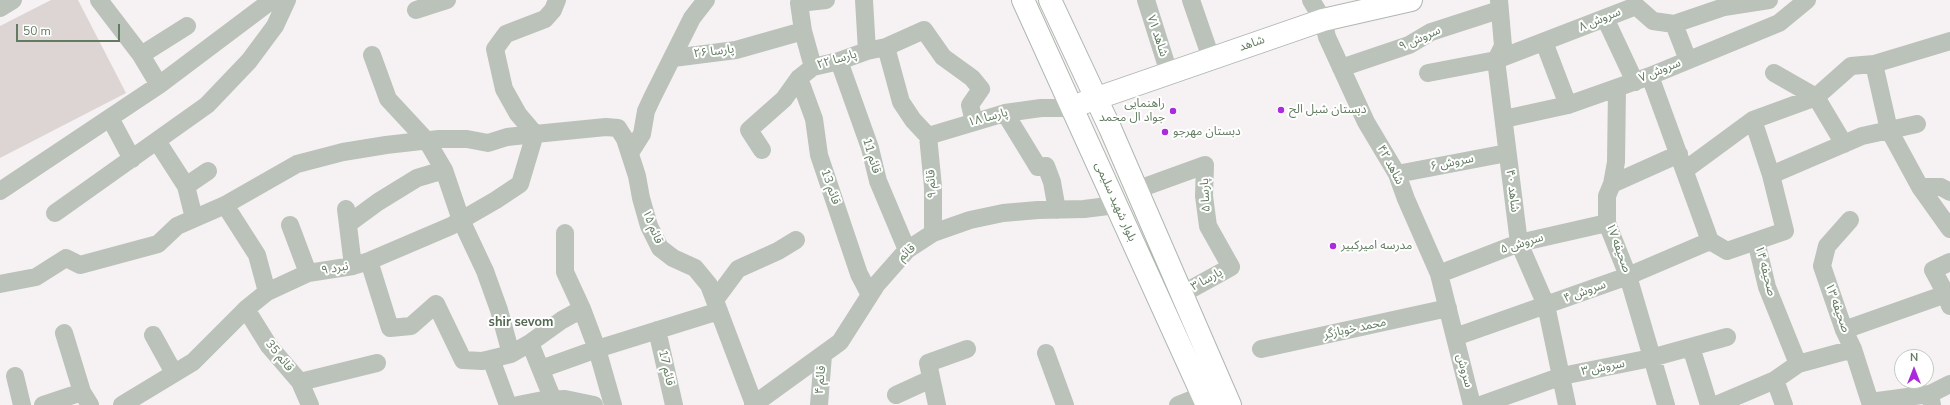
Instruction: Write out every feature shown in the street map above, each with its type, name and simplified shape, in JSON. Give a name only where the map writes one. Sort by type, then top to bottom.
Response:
[{"type":"main road","name":"بلوار شهید سلیمی","points":[[1023,0],[1205,400]]},
{"type":"main road","name":"بلوار شهید سلیمی","points":[[1050,0],[1096,98],[1230,405]]},
{"type":"main road","name":"شاهد","points":[[1072,108],[1096,98],[1323,20],[1411,0]]},
{"type":"street","points":[[0,8],[13,0]]},
{"type":"street","points":[[99,0],[141,55],[159,85]]},
{"type":"street","points":[[0,191],[159,85],[272,0]]},
{"type":"street","points":[[55,213],[207,105],[249,61],[275,26],[287,0]]},
{"type":"street","points":[[416,10],[447,0]]},
{"type":"street","points":[[535,134],[518,114],[504,89],[494,49],[506,34],[544,19],[553,10],[557,0]]},
{"type":"street","points":[[630,153],[642,134],[646,111],[692,18],[706,0]]},
{"type":"street","points":[[813,67],[803,31],[799,3],[826,0]]},
{"type":"street","points":[[864,0],[867,51]]},
{"type":"street","name":"شاهد ۷۱","points":[[1146,0],[1169,73]]},
{"type":"street","points":[[1192,0],[1211,58]]},
{"type":"street","name":"شاهد ۴۲","points":[[1311,0],[1323,20],[1327,37],[1366,122],[1397,174],[1406,199],[1439,274],[1455,338]]},
{"type":"street","name":"سروش ۸","points":[[1428,73],[1496,60],[1636,6],[1653,21],[1674,24],[1724,7],[1769,0]]},
{"type":"street","name":"سروش ۷","points":[[1504,119],[1568,105],[1642,79],[1779,23],[1807,0]]},
{"type":"street","name":"شاهد ۴۰","points":[[1499,5],[1503,46],[1496,60],[1518,243],[1546,305],[1567,405]]},
{"type":"street","name":"سروش ۹","points":[[1341,68],[1408,45],[1430,32],[1499,5]]},
{"type":"street","points":[[1605,18],[1642,79],[1682,162],[1710,241],[1727,251],[1756,241]]},
{"type":"street","points":[[1674,24],[1688,60]]},
{"type":"street","points":[[141,55],[187,26]]},
{"type":"street","name":"پارسا ۲۲","points":[[762,150],[749,130],[784,98],[799,78],[813,67],[886,47],[924,30],[943,57],[972,78],[981,89],[970,105],[974,122]]},
{"type":"street","name":"پارسا ۲۶","points":[[673,58],[736,50],[803,31]]},
{"type":"street","points":[[1612,184],[1682,162],[1753,120],[1816,97],[1851,66],[1874,64],[1950,41]]},
{"type":"street","points":[[1544,42],[1568,105]]},
{"type":"street","points":[[886,47],[901,102],[913,120],[928,136]]},
{"type":"street","points":[[372,55],[388,98],[427,141],[444,170],[461,220],[486,272],[511,354]]},
{"type":"street","name":"قائم 11","points":[[839,61],[852,102],[870,148],[878,181],[907,250]]},
{"type":"street","points":[[1874,64],[1889,130],[1920,187],[1950,229]]},
{"type":"street","points":[[1774,73],[1816,97],[1844,144]]},
{"type":"street","name":"قائم 13","points":[[799,78],[814,120],[819,155],[859,274],[870,295]]},
{"type":"street","name":"صحیفه ۱۷","points":[[1617,88],[1616,162],[1612,184],[1606,196],[1607,223],[1628,276],[1666,405]]},
{"type":"street","name":"پارسا ۱۸","points":[[928,136],[1005,113],[1041,108],[1072,108]]},
{"type":"street","points":[[1005,113],[1038,167],[1046,166],[1052,182],[1057,210]]},
{"type":"street","points":[[110,118],[132,159]]},
{"type":"street","name":"صحیفه ۱۴","points":[[1753,120],[1771,175],[1785,231],[1756,241],[1767,287],[1798,364]]},
{"type":"street","points":[[1771,175],[1862,136],[1917,124]]},
{"type":"street","name":"قائم ۱۵","points":[[535,134],[606,127],[618,128],[630,153],[637,176],[640,198],[649,226],[660,248],[673,258],[695,268],[709,285],[754,405]]},
{"type":"street","points":[[0,284],[36,277],[66,258],[80,265],[158,244],[177,226],[225,205],[297,164],[357,150],[427,141],[467,139],[488,143],[507,137],[535,134]]},
{"type":"street","name":"نبرد ۹","points":[[122,405],[193,362],[246,309],[267,292],[308,273],[361,263],[461,220],[520,184],[535,134]]},
{"type":"street","name":"قائم ۹","points":[[928,136],[933,187],[933,233]]},
{"type":"street","points":[[157,141],[186,186],[194,218]]},
{"type":"street","name":"سروش ۶","points":[[1397,174],[1507,153]]},
{"type":"street","name":"پارسا ۵","points":[[1136,190],[1205,165],[1204,196],[1208,226],[1232,267]]},
{"type":"street","points":[[186,186],[208,170]]},
{"type":"street","points":[[444,170],[417,178],[378,202],[347,216],[361,263],[390,328],[411,326],[436,304],[463,360],[482,361],[511,354],[530,343],[562,320],[582,309]]},
{"type":"street","points":[[1920,187],[1941,187],[1950,192]]},
{"type":"street","points":[[225,205],[257,255],[267,292]]},
{"type":"street","name":"قائم","points":[[754,405],[840,342],[877,284],[907,250],[933,233],[970,220],[1003,213],[1084,209],[1116,205]]},
{"type":"street","name":"صحیفه ۱۳","points":[[1850,220],[1827,246],[1822,266],[1844,330],[1853,349],[1870,402],[1931,399]]},
{"type":"street","name":"سروش ۵","points":[[1439,274],[1518,243],[1607,223]]},
{"type":"street","points":[[290,225],[308,273]]},
{"type":"street","points":[[565,233],[566,272],[597,349],[613,405]]},
{"type":"street","points":[[541,369],[657,330],[717,306],[738,269],[778,251],[796,240]]},
{"type":"street","name":"سروش ۴","points":[[1455,338],[1628,276],[1710,241]]},
{"type":"street","points":[[1844,330],[1948,300],[1933,270],[1950,262]]},
{"type":"street","name":"پارسا ۳","points":[[1182,294],[1232,267]]},
{"type":"street","name":"محمد خوبازگر","points":[[1262,349],[1448,308]]},
{"type":"street","name":"قائم 35","points":[[246,309],[269,346],[300,382],[310,405]]},
{"type":"street","name":"قائم 17","points":[[657,330],[674,405]]},
{"type":"street","points":[[43,405],[86,398],[64,333]]},
{"type":"street","points":[[153,335],[174,373]]},
{"type":"street","name":"سروش ۳","points":[[1482,405],[1562,376],[1651,358],[1727,336]]},
{"type":"street","name":"سروش","points":[[1455,338],[1472,405]]},
{"type":"street","points":[[530,343],[553,400]]},
{"type":"street","points":[[1691,347],[1709,405]]},
{"type":"street","points":[[937,405],[928,362],[967,349]]},
{"type":"street","points":[[1716,405],[1775,380],[1798,364],[1853,349]]},
{"type":"street","points":[[1046,353],[1065,405]]},
{"type":"street","name":"قائم ۴","points":[[819,405],[823,355]]},
{"type":"street","points":[[492,359],[508,405]]},
{"type":"street","points":[[300,382],[377,363]]},
{"type":"street","points":[[15,376],[22,405]]},
{"type":"street","points":[[896,395],[932,379]]},
{"type":"street","points":[[1775,380],[1784,405]]},
{"type":"street","points":[[1931,399],[1950,384]]},
{"type":"street","points":[[518,405],[565,399],[594,405]]},
{"type":"street","points":[[1178,405],[1205,400]]},
{"type":"shaded area","points":[[51,0],[78,0],[126,93],[0,158],[0,26]]},
{"type":"place","name":"دبستان شبل الح","points":[[1281,110]]},
{"type":"place","name":"راهنمایی جواد ال محمد","points":[[1173,111]]},
{"type":"place","name":"دبستان مهرجو","points":[[1165,132]]},
{"type":"place","name":"مدرسه امیرکبیر","points":[[1333,246]]},
{"type":"district","name":"shir sevom","points":[[521,323]]}]
